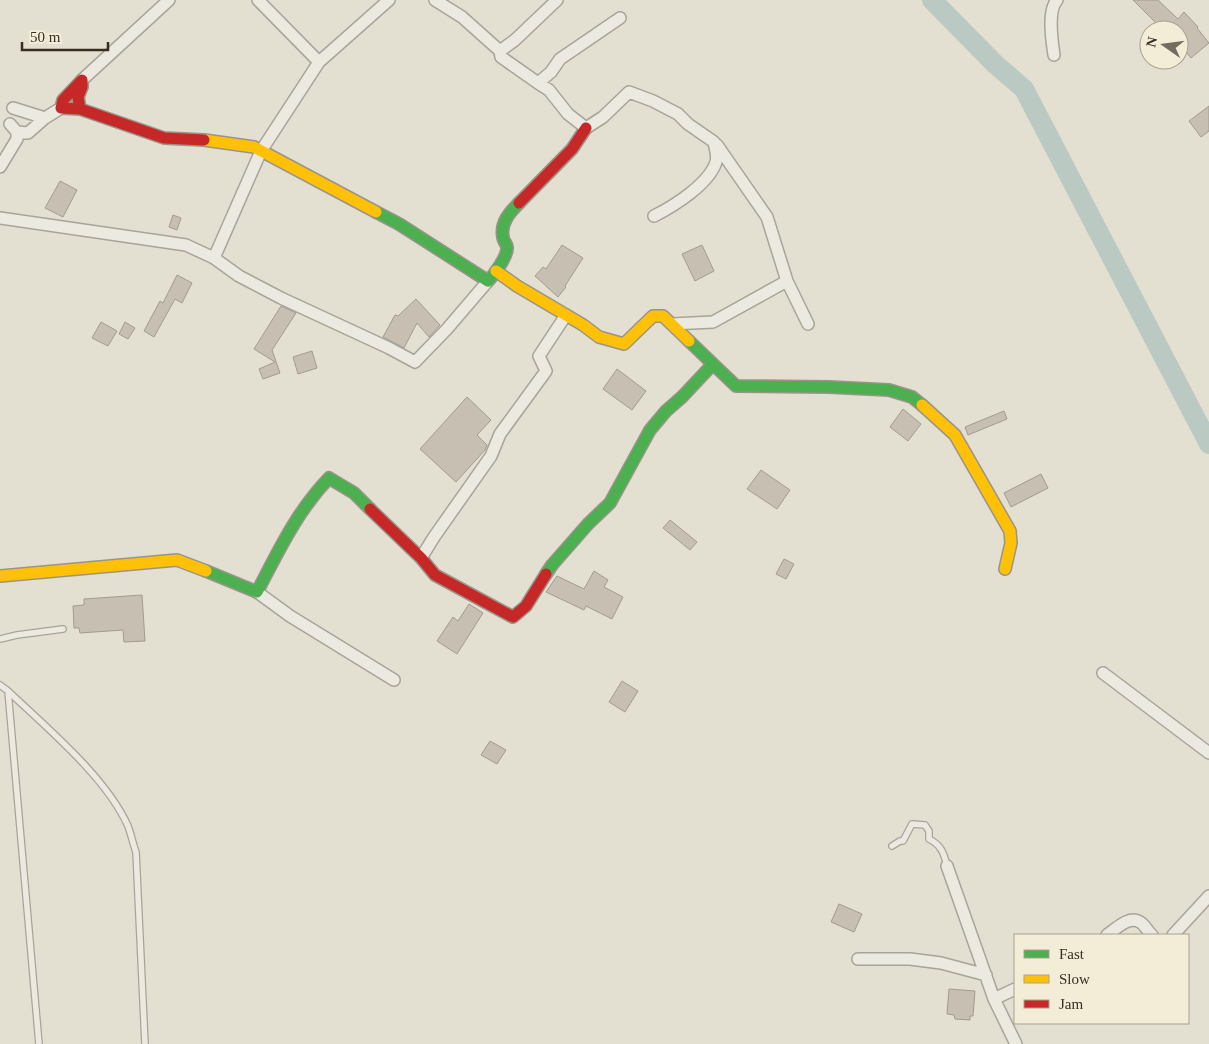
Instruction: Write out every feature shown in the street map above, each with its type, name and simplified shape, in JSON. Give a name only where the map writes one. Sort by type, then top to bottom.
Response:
[{"type":"street","points":[[64,109],[63,100],[82,80],[169,0]]},
{"type":"street","points":[[258,0],[319,62]]},
{"type":"street","points":[[214,258],[261,152],[319,62],[389,0]]},
{"type":"street","points":[[435,0],[462,17],[500,51],[501,57],[548,90],[568,114],[586,128]]},
{"type":"street","points":[[500,51],[515,40],[557,0]]},
{"type":"street","points":[[1054,55],[1051,30],[1054,4],[1057,0]]},
{"type":"street","points":[[538,83],[551,72],[560,59],[620,18]]},
{"type":"street","points":[[0,167],[17,139],[14,128],[28,133],[45,118],[74,104],[82,87],[82,80]]},
{"type":"street","points":[[0,218],[186,245],[214,258],[239,276],[281,298],[415,362],[448,329],[492,278],[507,251],[507,245],[503,238],[508,214],[572,149],[586,128],[603,118],[629,92],[653,101],[678,114],[688,124],[714,142],[767,218],[787,281],[808,324]]},
{"type":"street","points":[[78,97],[80,109]]},
{"type":"street","points":[[13,108],[45,118]]},
{"type":"street","points":[[64,109],[80,109],[164,138],[212,140],[254,147],[399,224],[488,281]]},
{"type":"street","points":[[654,216],[678,203],[700,185],[712,172],[716,161],[714,142]]},
{"type":"street","points":[[496,271],[599,337],[624,344],[653,316],[663,316],[736,386],[889,390],[912,397],[955,435],[1010,531],[1011,543],[1005,569]]},
{"type":"street","points":[[672,324],[713,322],[787,281]]},
{"type":"street","points":[[421,558],[491,456],[500,434],[546,371],[538,356],[566,315]]},
{"type":"street","points":[[257,592],[287,536],[316,490],[329,478],[354,493],[421,558],[435,575],[513,617],[526,606],[552,565],[588,524],[610,503],[650,430],[666,411],[713,364]]},
{"type":"street","points":[[0,576],[177,560],[229,579],[257,592],[290,616],[394,680]]},
{"type":"street","points":[[1103,673],[1209,753]]},
{"type":"street","points":[[947,866],[994,999],[1016,1044]]},
{"type":"street","points":[[1174,934],[1209,896]]},
{"type":"street","points":[[1108,934],[1132,920],[1141,922],[1151,934]]},
{"type":"street","points":[[858,959],[910,959],[941,963],[986,976]]},
{"type":"street","points":[[994,999],[1014,989]]},
{"type":"lane","points":[[0,639],[63,629]]},
{"type":"lane","points":[[0,685],[78,758],[112,800],[128,827],[136,852],[145,1044]]},
{"type":"lane","points":[[8,691],[40,1044]]},
{"type":"lane","points":[[892,846],[903,841],[912,824],[925,825],[929,831],[929,838],[943,850],[947,866]]},
{"type":"building","points":[[1133,0],[1158,0],[1178,19],[1184,12],[1209,43],[1191,58],[1189,56],[1189,20],[1153,20]]},
{"type":"building","points":[[1209,106],[1209,131],[1201,137],[1189,121]]},
{"type":"building","points":[[60,181],[77,190],[63,217],[45,208]]},
{"type":"building","points":[[173,215],[181,218],[177,230],[169,227]]},
{"type":"building","points":[[562,245],[583,258],[558,297],[535,276],[543,267],[546,269]]},
{"type":"building","points":[[702,245],[714,271],[695,281],[682,254]]},
{"type":"building","points":[[177,275],[192,283],[182,303],[175,299],[154,337],[144,331],[160,301],[163,303]]},
{"type":"building","points":[[416,299],[440,325],[429,337],[417,323],[404,348],[383,337],[395,315],[398,316]]},
{"type":"building","points":[[281,306],[296,313],[272,350],[280,373],[263,379],[259,369],[275,362],[254,349]]},
{"type":"building","points":[[101,322],[117,331],[108,346],[92,338]]},
{"type":"building","points":[[125,322],[135,328],[128,339],[119,334]]},
{"type":"building","points":[[312,351],[317,368],[298,374],[293,357]]},
{"type":"building","points":[[617,369],[646,391],[632,410],[603,389]]},
{"type":"building","points":[[467,397],[491,420],[477,435],[487,445],[485,450],[456,482],[420,449]]},
{"type":"building","points":[[903,409],[921,424],[908,441],[890,427]]},
{"type":"building","points":[[1004,411],[1007,419],[968,435],[965,427]]},
{"type":"building","points":[[761,470],[790,490],[777,509],[747,489]]},
{"type":"building","points":[[1041,474],[1048,488],[1011,507],[1004,493]]},
{"type":"building","points":[[670,520],[697,542],[690,550],[663,528]]},
{"type":"building","points":[[784,559],[794,564],[786,579],[776,574]]},
{"type":"building","points":[[594,571],[608,580],[604,587],[623,597],[612,619],[586,606],[584,610],[546,592],[557,576],[584,589]]},
{"type":"building","points":[[142,595],[145,641],[124,642],[123,630],[80,633],[79,628],[74,628],[73,606],[84,605],[84,599]]},
{"type":"building","points":[[469,604],[483,613],[457,654],[437,641],[453,617],[458,621]]},
{"type":"building","points":[[622,681],[638,691],[625,712],[609,702]]},
{"type":"building","points":[[490,741],[506,750],[497,764],[481,755]]},
{"type":"building","points":[[839,904],[862,914],[854,932],[831,922]]},
{"type":"building","points":[[949,989],[975,991],[973,1016],[970,1016],[970,1020],[955,1019],[954,1015],[947,1014]]},
{"type":"waterway","points":[[932,0],[995,64],[1024,89],[1209,444]]},
{"type":"traffic: fast","points":[[376,212],[399,224],[488,281],[497,270],[507,251],[502,232],[504,222],[519,203]]},
{"type":"traffic: fast","points":[[546,574],[588,524],[610,503],[650,430],[666,411],[713,364],[689,341]]},
{"type":"traffic: fast","points":[[713,364],[736,386],[889,390],[912,397],[922,405]]},
{"type":"traffic: fast","points":[[206,571],[257,592],[298,518],[329,478],[354,493],[370,509]]},
{"type":"traffic: slow","points":[[204,140],[254,147],[376,212]]},
{"type":"traffic: slow","points":[[496,271],[599,337],[624,344],[653,316],[663,316],[689,341]]},
{"type":"traffic: slow","points":[[922,405],[955,435],[1010,531],[1011,543],[1005,569]]},
{"type":"traffic: slow","points":[[0,576],[177,560],[206,571]]},
{"type":"traffic: jam","points":[[80,109],[61,108],[63,100],[82,80],[82,87],[78,97],[80,109],[164,138],[204,140]]},
{"type":"traffic: jam","points":[[519,203],[572,149],[586,128]]},
{"type":"traffic: jam","points":[[370,509],[421,558],[435,575],[513,617],[526,606],[546,574]]}]
